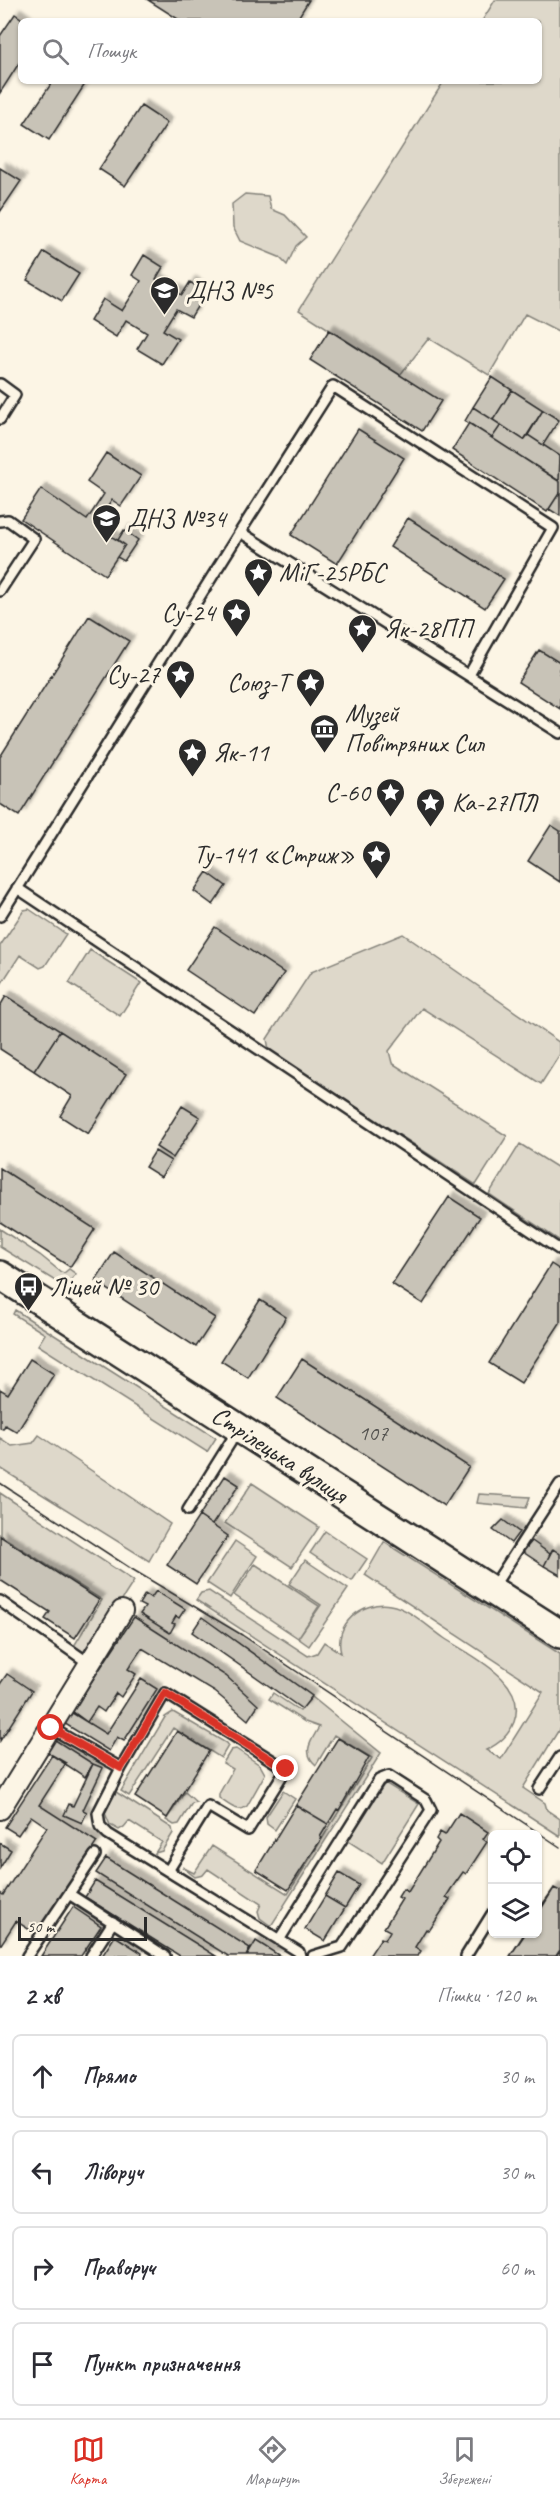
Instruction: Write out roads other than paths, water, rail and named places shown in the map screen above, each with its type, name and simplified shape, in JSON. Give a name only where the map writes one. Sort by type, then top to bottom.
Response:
[{"type":"main road","name":"Стрілецька вулиця","points":[[0,1275],[560,1634]]},
{"type":"street","points":[[0,1809],[122,1611]]},
{"type":"lane","points":[[0,384],[15,394],[0,419]]},
{"type":"lane","points":[[0,916],[333,386],[554,528],[469,675]]},
{"type":"lane","points":[[0,521],[8,520],[34,539],[0,591]]},
{"type":"lane","points":[[240,532],[560,733]]},
{"type":"lane","points":[[17,888],[560,1250]]},
{"type":"lane","points":[[188,1510],[239,1428]]},
{"type":"lane","points":[[499,1578],[560,1484]]},
{"type":"lane","points":[[0,1601],[90,1664]]},
{"type":"lane","points":[[168,1871],[208,1806],[248,1830],[286,1769],[165,1693],[121,1768],[98,1813],[100,1826],[108,1834],[299,1952],[300,1956]]},
{"type":"lane","points":[[51,1728],[121,1768]]},
{"type":"lane","points":[[539,1789],[560,1757]]},
{"type":"lane","points":[[279,1940],[379,1780],[389,1776],[426,1800],[431,1810],[342,1947],[313,1956]]},
{"type":"lane","points":[[27,1956],[95,1855]]},
{"type":"lane","points":[[69,1894],[159,1954]]},
{"type":"lane","points":[[466,1956],[488,1920]]},
{"type":"lane","points":[[91,1956],[113,1922]]},
{"type":"tram line","points":[[0,1483],[130,1568],[242,1635],[560,1847]]},
{"type":"place","name":"ДНЗ №5","points":[[165,316]]},
{"type":"place","name":"ДНЗ №34","points":[[106,544]]},
{"type":"place","name":"МіГ-25РБС","points":[[258,598]]},
{"type":"place","name":"Су-24","points":[[236,638]]},
{"type":"place","name":"Як-28ПП","points":[[363,654]]},
{"type":"place","name":"Су-27","points":[[181,700]]},
{"type":"place","name":"Союз-Т","points":[[310,708]]},
{"type":"place","name":"Музей Повітряних Сил","points":[[324,754]]},
{"type":"place","name":"Як-11","points":[[192,778]]},
{"type":"place","name":"С-60","points":[[391,818]]},
{"type":"place","name":"Ка-27ПЛ","points":[[431,828]]},
{"type":"place","name":"Ту-141 «Стриж»","points":[[376,880]]},
{"type":"place","name":"Ліцей № 30","points":[[29,1312]]}]
